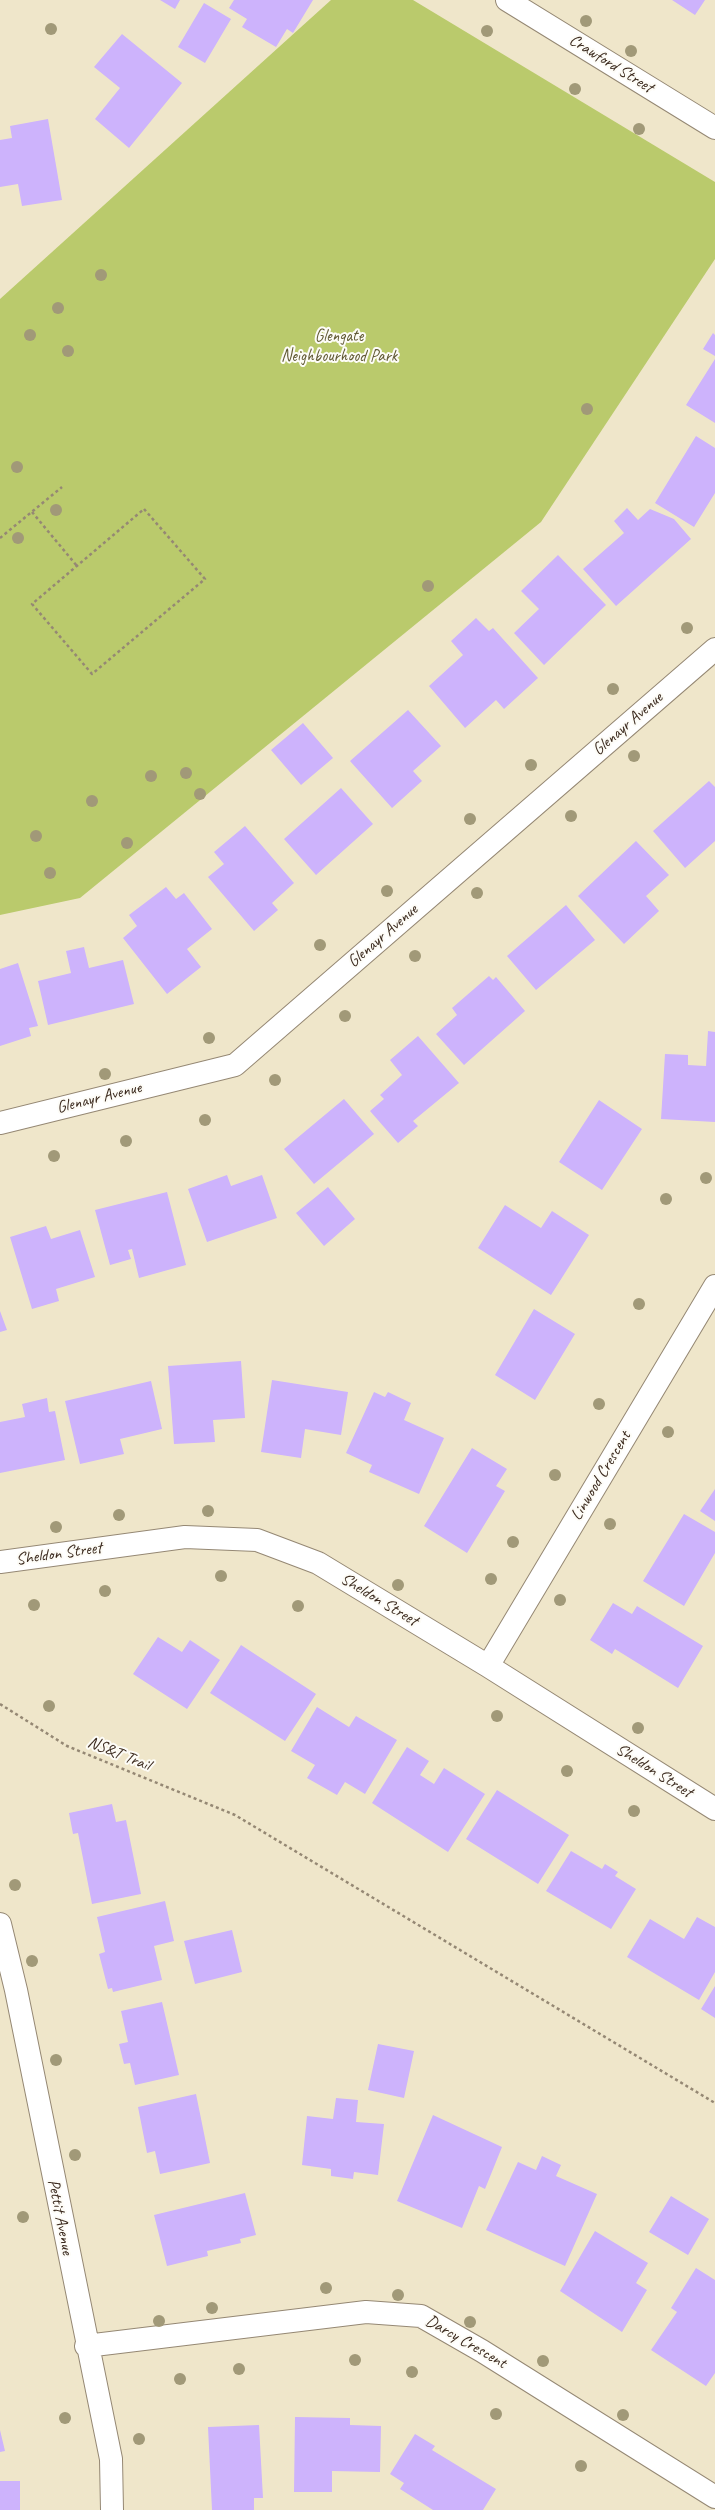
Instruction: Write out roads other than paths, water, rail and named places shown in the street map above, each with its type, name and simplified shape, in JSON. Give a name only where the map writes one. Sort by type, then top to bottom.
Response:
[{"type":"street","name":"Crawford Street","points":[[507,0],[715,128]]},
{"type":"street","name":"Glenayr Avenue","points":[[0,1123],[235,1065],[715,650]]},
{"type":"street","name":"Linwood Crescent","points":[[488,1666],[715,1286]]},
{"type":"street","name":"Sheldon Street","points":[[0,1562],[186,1537],[257,1540],[318,1563],[488,1666],[715,1810]]},
{"type":"street","name":"Pettit Avenue","points":[[0,1924],[8,1991],[111,2459],[112,2510]]},
{"type":"street","name":"Darcy Crescent","points":[[86,2346],[366,2312],[421,2316],[489,2355],[715,2497]]},
{"type":"park label","name":"Glengate Neighbourhood Park","points":[[339,347]]}]
